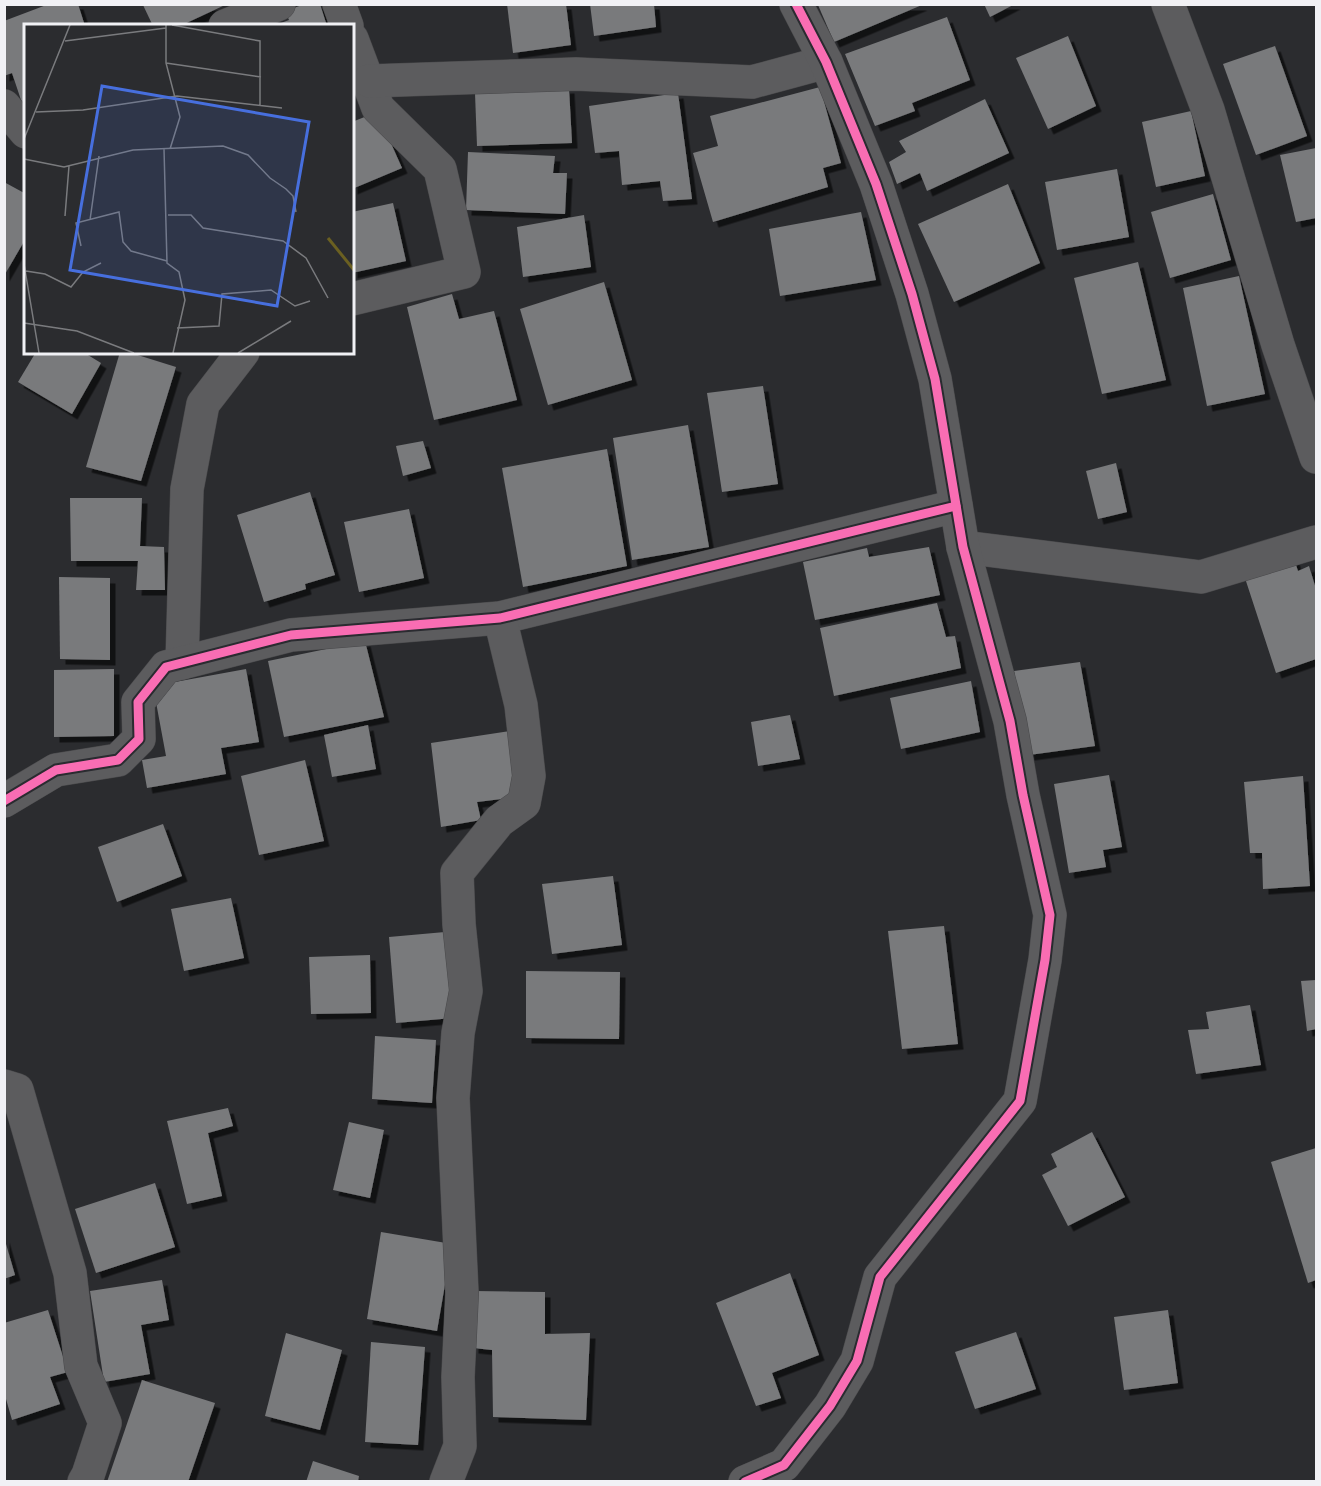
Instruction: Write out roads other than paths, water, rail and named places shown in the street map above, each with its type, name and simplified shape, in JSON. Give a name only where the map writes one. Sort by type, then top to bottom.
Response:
[{"type":"street","points":[[230,24],[279,4]]},
{"type":"street","points":[[339,4],[346,24]]},
{"type":"street","points":[[745,1482],[784,1465],[830,1406],[857,1361],[880,1277],[1020,1101],[1045,960],[1050,915],[1023,795],[1010,721],[963,547],[935,378],[912,294],[876,184],[826,62],[796,4]]},
{"type":"street","points":[[1168,4],[1208,110],[1278,345],[1317,457]]},
{"type":"street","points":[[354,44],[378,108],[440,169],[464,272],[354,299]]},
{"type":"street","points":[[369,81],[576,74],[752,82],[826,62]]},
{"type":"street","points":[[4,106],[24,130]]},
{"type":"street","points":[[182,663],[187,489],[203,404],[241,354]]},
{"type":"street","points":[[4,801],[56,770],[118,760],[140,739],[138,702],[166,667],[291,635],[500,618],[956,506]]},
{"type":"street","points":[[963,547],[1201,577],[1317,542]]},
{"type":"street","points":[[447,1482],[460,1446],[458,1377],[462,1293],[453,1098],[458,1033],[466,991],[459,924],[457,873],[499,821],[524,803],[529,776],[520,705],[500,618]]},
{"type":"street","points":[[4,1086],[17,1089],[70,1273],[81,1366],[105,1423],[84,1482]]}]
